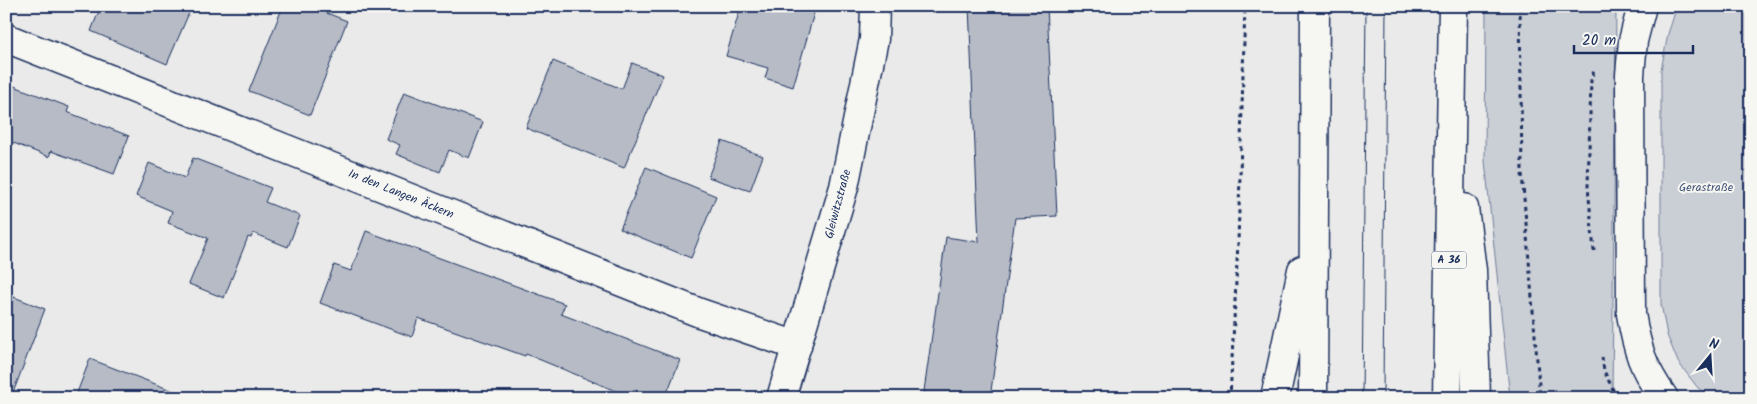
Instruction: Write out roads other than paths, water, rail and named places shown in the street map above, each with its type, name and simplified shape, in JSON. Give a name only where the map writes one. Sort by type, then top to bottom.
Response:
[{"type":"main road","name":"Gleiwitzstraße","points":[[781,398],[844,187],[874,39],[875,6]]},
{"type":"main road","points":[[1313,398],[1315,6]]},
{"type":"main road","name":"A 36","points":[[1446,398],[1453,6]]},
{"type":"main road","points":[[1642,6],[1633,42],[1630,75],[1631,314],[1636,345],[1651,379],[1664,398]]},
{"type":"main road","name":"In den Langen Äckern","points":[[6,38],[700,313],[797,346]]},
{"type":"main road","points":[[1452,122],[1472,270],[1476,398]]},
{"type":"main road","points":[[1275,398],[1314,215]]},
{"type":"tram line","points":[[1362,398],[1366,6]]},
{"type":"tram line","points":[[1383,398],[1386,6]]},
{"type":"park label","name":"Gerastraße","points":[[1706,187]]}]
